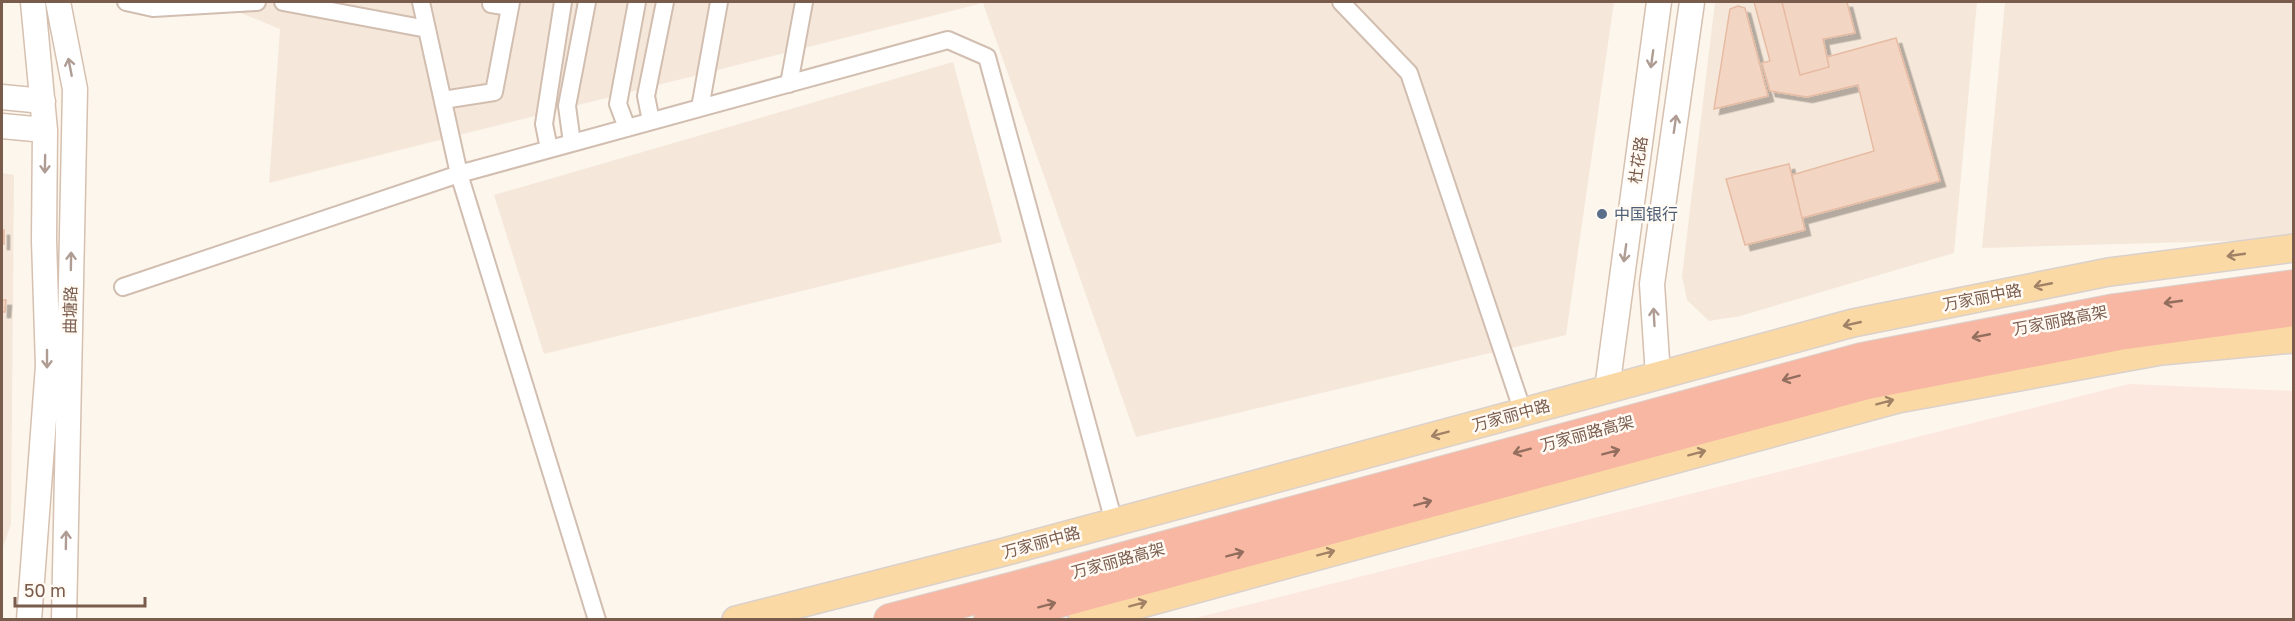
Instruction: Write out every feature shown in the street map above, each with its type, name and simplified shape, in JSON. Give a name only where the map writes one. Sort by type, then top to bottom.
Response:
[{"type":"highway","name":"万家丽路高架","points":[[890,620],[1862,359],[2115,310],[2294,286]]},
{"type":"highway","name":"万家丽路高架","points":[[990,620],[1867,383],[2119,334],[2294,310]]},
{"type":"main road","name":"曲塘路","points":[[29,620],[48,366],[44,240],[45,130],[33,2]]},
{"type":"main road","name":"曲塘路","points":[[58,2],[75,89],[64,620]]},
{"type":"main road","name":"杜花路","points":[[1607,389],[1659,2]]},
{"type":"main road","name":"杜花路","points":[[1658,376],[1652,284],[1692,2]]},
{"type":"main road","points":[[2,97],[43,101]]},
{"type":"main road","points":[[2,126],[45,130]]},
{"type":"main road","name":"万家丽中路","points":[[736,620],[1114,522],[1853,323],[2109,272],[2294,248]]},
{"type":"main road","points":[[1082,620],[1898,399],[2161,351],[2294,339]]},
{"type":"street","points":[[126,2],[153,8],[257,2]]},
{"type":"street","points":[[283,2],[427,29]]},
{"type":"street","points":[[421,2],[459,174],[597,620]]},
{"type":"street","points":[[443,100],[494,92],[511,4],[487,2]]},
{"type":"street","points":[[549,149],[544,124],[563,2]]},
{"type":"street","points":[[572,143],[567,106],[587,2]]},
{"type":"street","points":[[627,128],[618,104],[637,2]]},
{"type":"street","points":[[651,121],[646,96],[665,2]]},
{"type":"street","points":[[700,108],[719,2]]},
{"type":"street","points":[[789,84],[804,2]]},
{"type":"street","points":[[1341,2],[1409,73],[1523,412]]},
{"type":"street","points":[[123,287],[459,174],[948,40],[987,57],[1114,522]]},
{"type":"shaded area","points":[[214,2],[1614,2],[1566,335],[1136,437],[983,3],[269,183],[280,29]]},
{"type":"shaded area","points":[[1715,2],[1977,2],[1954,253],[1740,316],[1709,321],[1687,300],[1682,276]]},
{"type":"shaded area","points":[[2005,2],[2293,2],[2293,239],[1982,248]]},
{"type":"shaded area","points":[[953,62],[1002,242],[544,354],[494,195]]},
{"type":"shaded area","points":[[2,173],[14,175],[11,524],[2,550]]},
{"type":"shaded area","points":[[2129,384],[2293,391],[2293,619],[1191,619]]},
{"type":"building","points":[[1754,2],[1782,2],[1800,75],[1829,67],[1827,57],[1896,38],[1940,181],[1802,218],[1792,175],[1874,151],[1858,85],[1807,97],[1770,91],[1762,63],[1770,61]]},
{"type":"building","points":[[1782,2],[1847,2],[1855,33],[1823,39],[1829,67],[1800,75]]},
{"type":"building","points":[[1738,6],[1745,8],[1768,96],[1714,109],[1730,9]]},
{"type":"building","points":[[1789,164],[1805,230],[1745,245],[1726,179]]},
{"type":"building","points":[[2,230],[4,230],[4,244],[2,244]]},
{"type":"building","points":[[2,300],[6,300],[5,312],[2,312]]},
{"type":"place","name":"中国银行","points":[[1602,214]]}]
